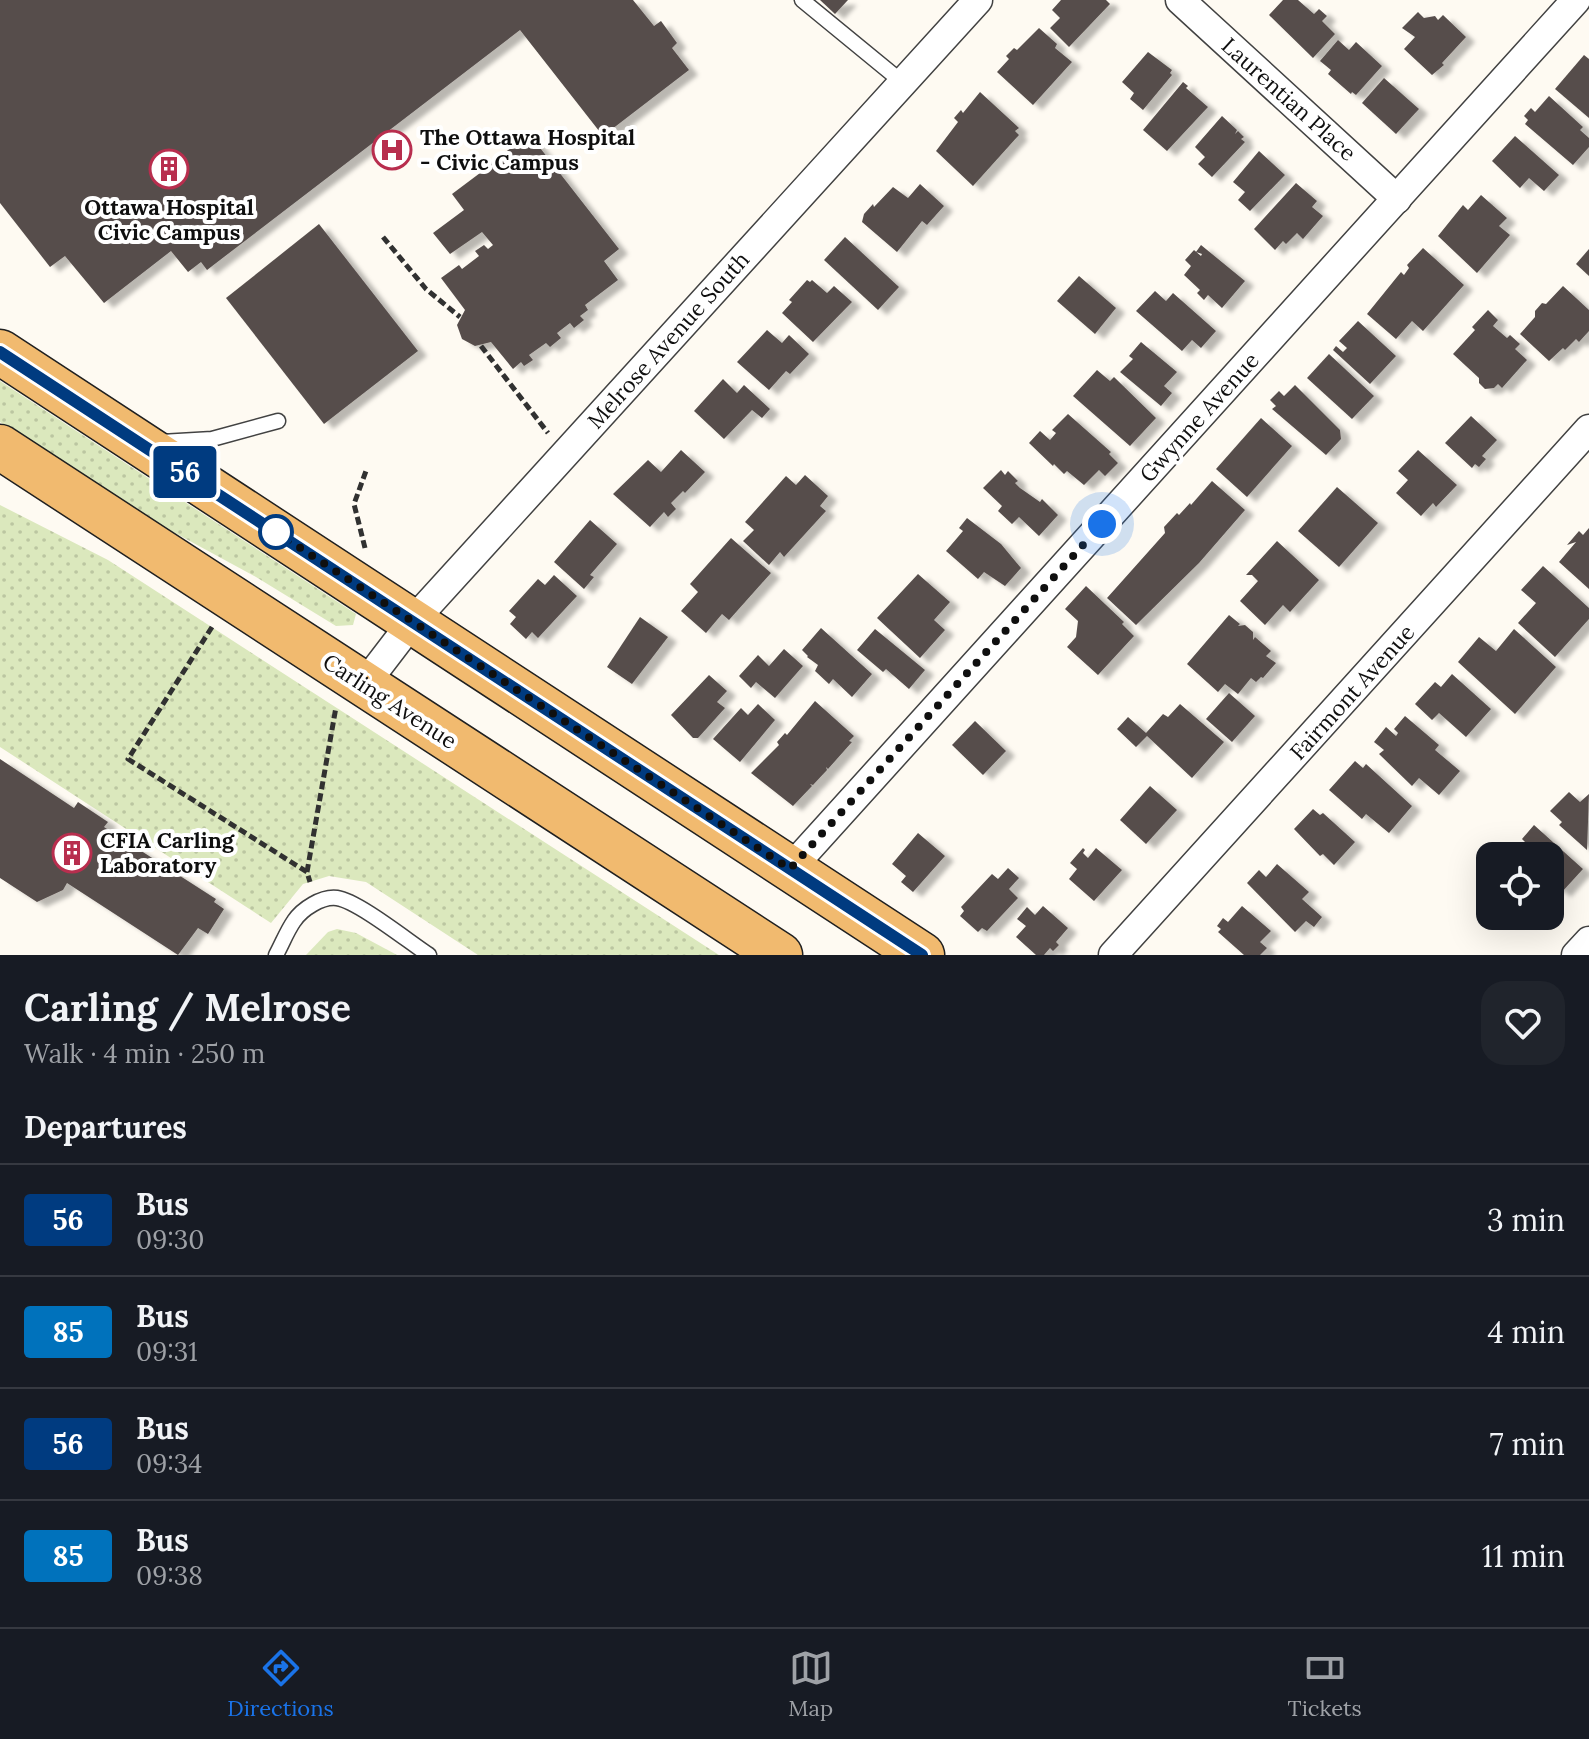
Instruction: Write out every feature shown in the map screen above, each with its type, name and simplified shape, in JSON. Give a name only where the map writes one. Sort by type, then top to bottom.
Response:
[{"type":"main road","points":[[0,352],[922,955]]},
{"type":"main road","name":"Carling Avenue","points":[[0,447],[780,955]]},
{"type":"street","name":"Melrose Avenue South","points":[[358,681],[978,0]]},
{"type":"street","name":"Laurentian Place","points":[[1180,0],[1397,199]]},
{"type":"street","name":"Gwynne Avenue","points":[[790,869],[1576,0]]},
{"type":"street","name":"Fairmont Avenue","points":[[1113,955],[1589,429]]},
{"type":"street","points":[[1576,955],[1589,941]]},
{"type":"lane","points":[[802,0],[902,82]]},
{"type":"lane","points":[[140,443],[212,439],[278,421]]},
{"type":"lane","points":[[276,955],[295,919],[317,902],[335,898],[347,902],[429,955]]},
{"type":"path","points":[[383,237],[426,289],[460,317]]},
{"type":"path","points":[[481,346],[551,437]]},
{"type":"path","points":[[366,471],[354,504],[366,554]]},
{"type":"path","points":[[215,623],[128,759],[307,872]]},
{"type":"path","points":[[317,902],[307,872],[338,698],[358,681]]},
{"type":"green space","points":[[0,381],[356,614],[353,625],[336,626],[256,577],[153,521],[0,422]]},
{"type":"green space","points":[[0,505],[108,560],[719,955],[478,955],[366,882],[329,876],[303,884],[271,923],[0,747]]},
{"type":"green space","points":[[337,929],[356,933],[397,955],[306,955],[328,932]]},
{"type":"building","name":"Ottawa Hospital Civic Campus","points":[[0,0],[633,0],[654,26],[661,21],[677,43],[672,48],[689,70],[603,136],[520,30],[207,270],[201,262],[188,272],[171,251],[104,303],[65,256],[50,267],[0,203]]},
{"type":"building","points":[[820,0],[848,0],[835,14]]},
{"type":"building","points":[[1061,0],[1106,0],[1110,4],[1069,47],[1050,28],[1060,18],[1052,10]]},
{"type":"building","points":[[1283,0],[1298,0],[1314,14],[1319,9],[1327,16],[1322,21],[1335,34],[1313,58],[1269,15]]},
{"type":"building","points":[[1418,12],[1424,18],[1435,16],[1438,20],[1443,15],[1466,37],[1432,75],[1404,49],[1415,37],[1402,28]]},
{"type":"building","points":[[1039,28],[1057,44],[1055,48],[1072,62],[1033,105],[997,72],[1009,59],[1006,56],[1014,48],[1017,50]]},
{"type":"building","points":[[1338,40],[1349,50],[1356,42],[1382,66],[1356,95],[1328,74],[1331,70],[1320,61]]},
{"type":"building","points":[[1148,52],[1172,70],[1172,75],[1143,110],[1130,99],[1134,93],[1122,82]]},
{"type":"building","points":[[1584,55],[1589,59],[1589,118],[1555,89]]},
{"type":"building","points":[[1384,78],[1419,109],[1396,134],[1362,103]]},
{"type":"building","points":[[1183,82],[1208,107],[1167,151],[1143,130]]},
{"type":"building","points":[[980,92],[1019,128],[1015,131],[1019,135],[973,186],[936,151],[958,122],[954,118],[961,110],[963,113]]},
{"type":"building","points":[[1549,96],[1583,127],[1580,130],[1589,138],[1589,147],[1573,165],[1525,124],[1528,120],[1524,116],[1531,108],[1535,112]]},
{"type":"building","points":[[1222,116],[1237,130],[1235,134],[1238,131],[1244,137],[1241,139],[1245,142],[1212,177],[1198,164],[1205,157],[1195,147]]},
{"type":"building","points":[[530,135],[619,249],[604,261],[618,280],[585,305],[588,310],[580,316],[584,320],[574,328],[570,323],[557,333],[561,338],[550,347],[546,343],[529,355],[533,360],[524,366],[521,362],[513,369],[491,342],[475,346],[462,339],[457,325],[465,310],[441,278],[459,265],[462,269],[479,256],[475,251],[484,245],[488,249],[493,245],[482,232],[450,254],[433,233],[464,210],[452,194],[480,173],[478,171]]},
{"type":"building","points":[[1515,136],[1559,175],[1544,191],[1529,178],[1520,188],[1492,161]]},
{"type":"building","points":[[1259,151],[1285,175],[1250,211],[1238,200],[1245,192],[1233,182]]},
{"type":"building","points":[[1296,183],[1317,201],[1312,207],[1323,216],[1303,239],[1297,233],[1275,250],[1254,229]]},
{"type":"building","points":[[920,184],[944,206],[927,225],[922,221],[897,252],[862,222],[864,214],[893,187],[908,198]]},
{"type":"building","points":[[1481,195],[1507,218],[1499,226],[1510,235],[1477,273],[1438,236],[1463,205],[1468,210]]},
{"type":"building","points":[[319,224],[418,351],[324,424],[226,298]]},
{"type":"building","points":[[845,237],[899,287],[878,310],[824,260]]},
{"type":"building","points":[[1201,245],[1245,281],[1222,308],[1208,295],[1204,300],[1197,293],[1200,290],[1184,275],[1191,266],[1185,260],[1194,250],[1196,252]]},
{"type":"building","points":[[1423,248],[1464,285],[1423,331],[1412,321],[1396,339],[1367,314],[1401,272],[1404,275],[1409,268],[1407,265]]},
{"type":"building","points":[[1589,249],[1589,276],[1576,264]]},
{"type":"building","points":[[1079,276],[1116,308],[1095,334],[1057,301]]},
{"type":"building","points":[[807,280],[812,280],[827,293],[834,286],[852,302],[813,342],[782,313]]},
{"type":"building","points":[[1563,286],[1589,310],[1589,331],[1579,342],[1576,339],[1549,361],[1520,334],[1542,303],[1546,304]]},
{"type":"building","points":[[1155,291],[1166,301],[1173,293],[1216,331],[1201,348],[1192,340],[1182,351],[1136,311]]},
{"type":"building","points":[[1488,310],[1498,320],[1493,326],[1520,344],[1515,349],[1527,360],[1502,388],[1498,384],[1485,389],[1479,378],[1453,354]]},
{"type":"building","points":[[1358,321],[1396,356],[1370,384],[1333,350],[1336,346],[1343,352],[1347,348],[1339,341]]},
{"type":"building","points":[[767,330],[782,343],[789,335],[809,354],[790,374],[786,371],[769,390],[737,362]]},
{"type":"building","points":[[1141,342],[1177,372],[1164,386],[1172,393],[1161,406],[1120,372],[1133,359],[1129,356]]},
{"type":"building","points":[[1329,354],[1374,396],[1352,419],[1307,378]]},
{"type":"building","points":[[1097,370],[1110,381],[1114,377],[1156,418],[1130,446],[1073,396]]},
{"type":"building","points":[[723,379],[737,393],[744,385],[770,409],[762,418],[752,410],[724,439],[694,411]]},
{"type":"building","points":[[1295,385],[1340,430],[1341,439],[1326,455],[1272,409],[1276,406],[1270,400],[1279,391],[1284,396]]},
{"type":"building","points":[[1068,414],[1111,452],[1109,454],[1118,463],[1105,476],[1099,470],[1084,485],[1067,471],[1064,474],[1053,466],[1029,443],[1040,431],[1050,440],[1056,433],[1052,430]]},
{"type":"building","points":[[1471,416],[1497,440],[1482,456],[1486,459],[1479,467],[1475,464],[1472,468],[1445,443]]},
{"type":"building","points":[[1261,418],[1292,446],[1247,497],[1216,469]]},
{"type":"building","points":[[681,450],[705,472],[671,503],[676,509],[668,517],[664,512],[650,527],[613,494],[648,460],[661,472]]},
{"type":"building","points":[[1418,450],[1457,485],[1436,507],[1433,503],[1421,516],[1396,493],[1408,480],[1398,471]]},
{"type":"building","points":[[1001,470],[1005,475],[1008,471],[1018,481],[1015,483],[1020,488],[1040,502],[1042,499],[1058,515],[1039,536],[1019,517],[1012,524],[998,511],[1002,506],[983,488]]},
{"type":"building","points":[[805,475],[828,496],[820,506],[826,511],[784,557],[780,552],[769,565],[743,541],[754,530],[745,522],[786,476],[796,485]]},
{"type":"building","points":[[1212,481],[1245,510],[1199,563],[1136,625],[1107,598],[1165,533],[1164,527],[1177,513],[1179,515],[1191,505]]},
{"type":"building","points":[[1337,487],[1378,523],[1339,567],[1298,531]]},
{"type":"building","points":[[967,518],[1001,544],[1021,568],[1005,586],[984,572],[978,579],[946,551],[963,531],[959,528]]},
{"type":"building","points":[[590,520],[617,544],[590,575],[594,577],[584,589],[554,562]]},
{"type":"building","points":[[1589,528],[1589,589],[1559,562],[1576,542],[1567,545],[1579,531],[1583,535]]},
{"type":"building","points":[[731,538],[771,573],[729,620],[722,614],[706,633],[681,611],[698,592],[690,584]]},
{"type":"building","points":[[1277,541],[1319,580],[1290,612],[1283,605],[1265,625],[1240,601],[1258,581],[1252,575],[1246,575]]},
{"type":"building","points":[[1543,566],[1589,608],[1589,619],[1555,657],[1518,623],[1536,603],[1521,590]]},
{"type":"building","points":[[918,574],[950,602],[934,620],[945,630],[920,658],[877,618]]},
{"type":"building","points":[[554,575],[577,596],[538,638],[532,632],[526,639],[510,624],[516,617],[509,611],[538,579],[545,585]]},
{"type":"building","points":[[1086,586],[1124,622],[1122,624],[1134,636],[1098,675],[1067,647],[1076,637],[1078,621],[1065,609]]},
{"type":"building","points":[[1229,615],[1240,624],[1238,626],[1245,625],[1253,632],[1253,640],[1255,637],[1271,651],[1266,656],[1276,663],[1263,678],[1256,682],[1251,678],[1238,694],[1225,684],[1218,692],[1187,664]]},
{"type":"building","points":[[640,617],[668,637],[632,684],[607,667]]},
{"type":"building","points":[[821,628],[872,674],[852,697],[833,679],[829,684],[815,671],[818,665],[802,650]]},
{"type":"building","points":[[875,629],[925,670],[909,689],[857,650]]},
{"type":"building","points":[[1514,629],[1556,667],[1515,714],[1458,662],[1479,637],[1496,651]]},
{"type":"building","points":[[784,649],[803,666],[775,698],[756,682],[751,688],[739,676],[758,655],[769,666]]},
{"type":"building","points":[[1452,674],[1491,709],[1466,737],[1439,713],[1432,720],[1415,704],[1435,682],[1441,687]]},
{"type":"building","points":[[709,675],[727,691],[717,702],[725,708],[698,738],[693,738],[671,715]]},
{"type":"building","points":[[1229,693],[1255,716],[1232,742],[1206,719]]},
{"type":"building","points":[[815,701],[854,736],[849,741],[852,742],[828,769],[826,767],[827,770],[813,785],[810,784],[812,786],[793,806],[751,773]]},
{"type":"building","points":[[758,704],[775,720],[740,762],[713,739],[741,708],[748,715]]},
{"type":"building","points":[[1180,704],[1224,742],[1192,778],[1147,736],[1136,747],[1117,729],[1128,717],[1146,733],[1163,714],[1168,717]]},
{"type":"building","points":[[1405,716],[1439,745],[1435,750],[1460,771],[1439,795],[1419,778],[1412,786],[1379,754],[1384,750],[1374,742],[1386,727],[1396,736],[1398,733],[1394,729]]},
{"type":"building","points":[[975,721],[1006,751],[983,775],[952,745]]},
{"type":"building","name":"CFIA Carling Laboratory","points":[[0,759],[74,808],[78,802],[108,822],[104,827],[216,899],[214,902],[224,909],[208,934],[198,928],[178,955],[67,883],[63,890],[37,902],[0,878]]},
{"type":"building","points":[[1355,761],[1363,768],[1366,764],[1412,806],[1389,833],[1366,814],[1362,819],[1329,790]]},
{"type":"building","points":[[1150,786],[1177,810],[1146,844],[1120,820]]},
{"type":"building","points":[[1569,792],[1580,802],[1589,794],[1587,850],[1559,825],[1562,822],[1550,811]]},
{"type":"building","points":[[1313,809],[1320,815],[1323,813],[1355,842],[1334,865],[1323,854],[1320,856],[1294,829]]},
{"type":"building","points":[[1534,825],[1553,842],[1525,842],[1522,839]]},
{"type":"building","points":[[918,833],[945,856],[913,892],[901,882],[906,876],[892,864]]},
{"type":"building","points":[[1083,848],[1088,858],[1096,848],[1122,870],[1094,901],[1069,879],[1077,869],[1070,863]]},
{"type":"building","points":[[1564,852],[1583,869],[1564,890]]},
{"type":"building","points":[[1277,864],[1309,892],[1302,899],[1322,917],[1314,927],[1306,921],[1295,932],[1247,883],[1259,870],[1266,877]]},
{"type":"building","points":[[1008,868],[1019,878],[1009,889],[1018,898],[987,931],[982,928],[978,932],[960,916],[964,911],[961,907],[992,874],[998,879]]},
{"type":"building","points":[[1043,906],[1068,928],[1056,942],[1059,945],[1053,951],[1050,948],[1044,955],[1036,955],[1016,937],[1026,926],[1017,919],[1027,907],[1035,915]]},
{"type":"building","points":[[1242,906],[1271,931],[1260,942],[1267,948],[1260,955],[1244,955],[1218,932],[1221,929],[1217,926],[1223,918],[1228,922]]},
{"type":"bus line","name":"56","points":[[0,352],[922,955]]},
{"type":"place","name":"The Ottawa Hospital - Civic Campus","points":[[392,150]]},
{"type":"place","name":"Ottawa Hospital Civic Campus","points":[[169,169]]},
{"type":"place","name":"CFIA Carling Laboratory","points":[[72,853]]},
{"type":"route","points":[[276,532],[790,869],[1102,524]]}]
